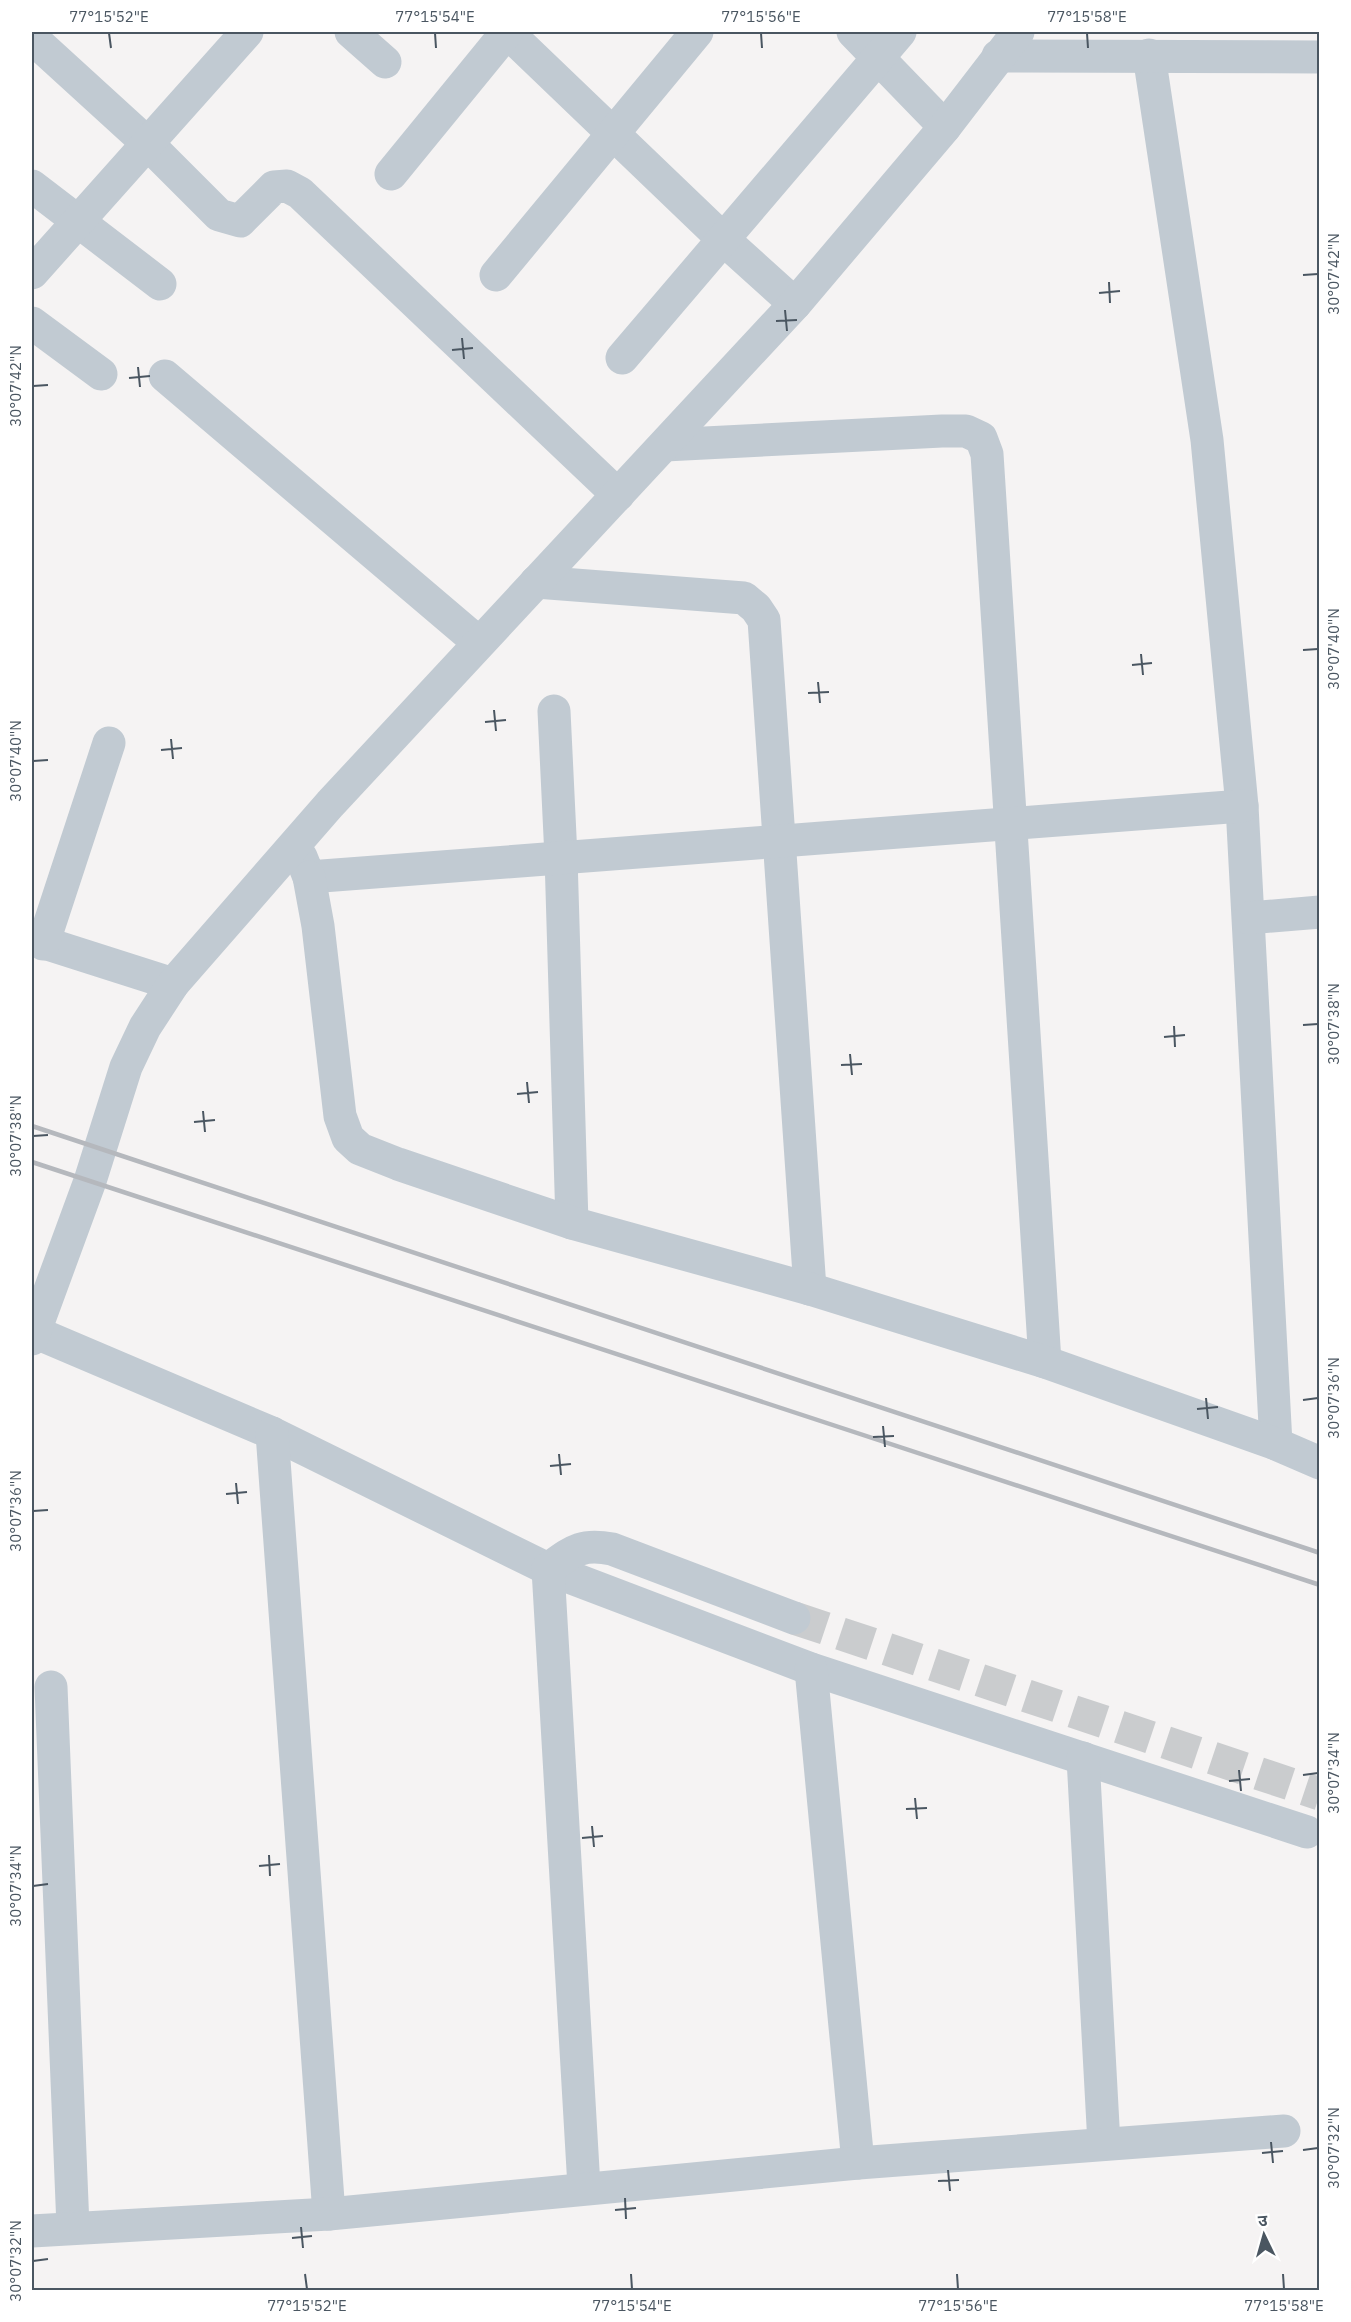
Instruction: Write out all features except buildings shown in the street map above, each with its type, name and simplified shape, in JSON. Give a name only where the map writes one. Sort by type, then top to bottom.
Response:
[{"type":"street","points":[[32,273],[146,142],[247,32]]},
{"type":"street","points":[[351,32],[385,62]]},
{"type":"street","points":[[391,174],[507,32],[724,240],[795,304]]},
{"type":"street","points":[[496,275],[697,32]]},
{"type":"street","points":[[853,32],[945,127]]},
{"type":"street","points":[[622,358],[900,32]]},
{"type":"street","points":[[32,38],[146,142],[219,215],[229,220],[240,221],[274,187],[286,186],[300,193],[618,495]]},
{"type":"street","points":[[1307,1832],[811,1669],[548,1569],[272,1433],[32,1334],[90,1181],[126,1067],[145,1027],[173,984],[296,843],[478,642],[795,304],[945,127],[1008,44],[1149,55],[1320,57]]},
{"type":"street","points":[[1149,55],[1207,440],[1242,806],[1276,1444]]},
{"type":"street","points":[[32,186],[160,284]]},
{"type":"street","points":[[32,323],[101,375]]},
{"type":"street","points":[[165,376],[478,642]]},
{"type":"street","points":[[665,445],[942,431],[966,431],[981,438],[987,454],[1013,823],[1045,1362]]},
{"type":"street","points":[[536,582],[744,598],[756,608],[764,620],[810,1289]]},
{"type":"street","points":[[554,711],[561,856],[572,1223]]},
{"type":"street","points":[[109,743],[37,942],[173,984]]},
{"type":"street","points":[[309,877],[561,856],[1242,806]]},
{"type":"street","points":[[296,843],[309,877],[318,926],[340,1116],[348,1138],[360,1149],[572,1223],[810,1289],[1045,1362],[1276,1444],[1320,1463]]},
{"type":"street","points":[[1249,918],[1320,912]]},
{"type":"street","points":[[272,1433],[329,2214]]},
{"type":"street","points":[[548,1569],[575,1549],[593,1545],[612,1549],[794,1617]]},
{"type":"street","points":[[548,1569],[584,2187]]},
{"type":"street","points":[[811,1669],[858,2163]]},
{"type":"street","points":[[51,1687],[73,2227]]},
{"type":"street","points":[[1083,1758],[1104,2144]]},
{"type":"street","points":[[32,2231],[329,2214],[584,2187],[858,2163],[1284,2131]]},
{"type":"tunnel","points":[[794,1618],[1320,1794]]},
{"type":"railway","points":[[32,1126],[1320,1553]]},
{"type":"railway","points":[[32,1162],[1320,1585]]}]
